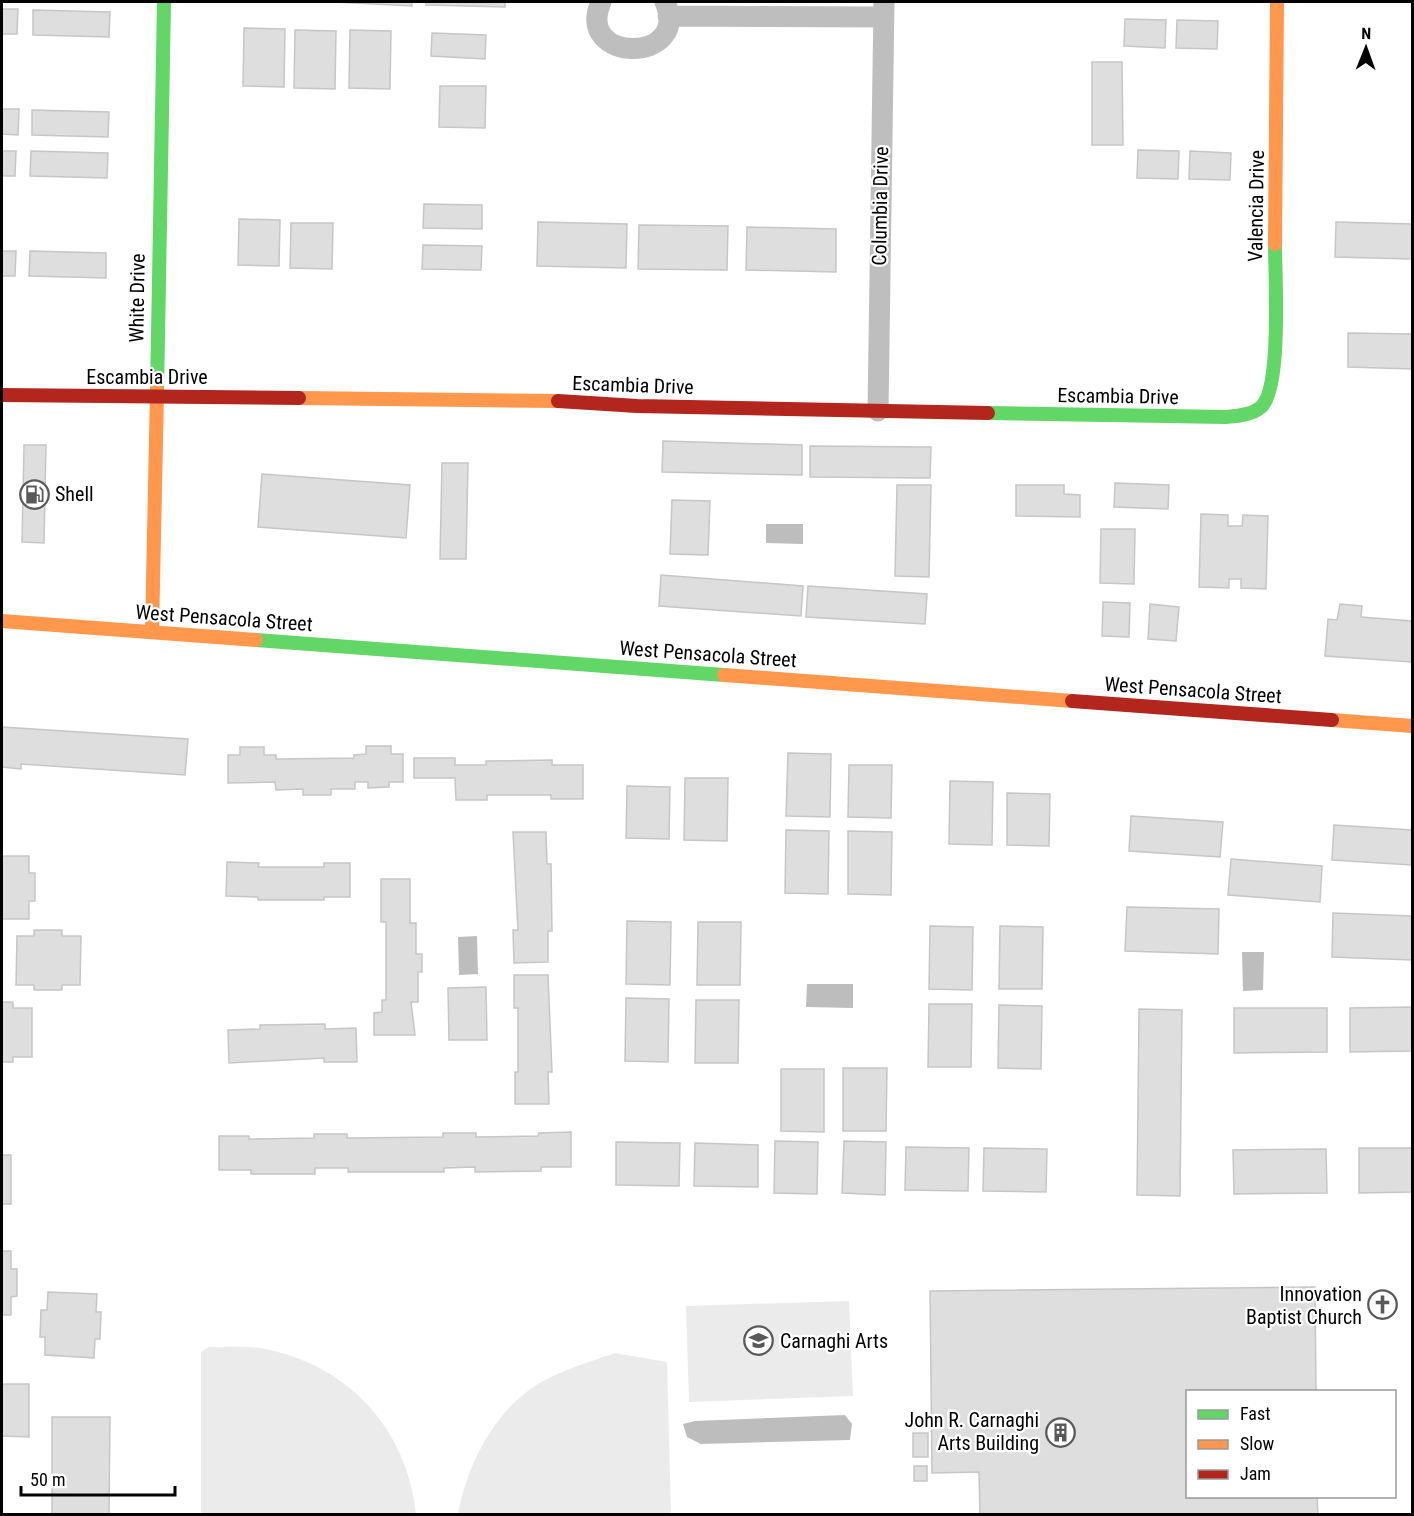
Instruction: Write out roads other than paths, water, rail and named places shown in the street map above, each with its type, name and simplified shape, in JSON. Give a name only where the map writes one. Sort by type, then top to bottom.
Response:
[{"type":"street","name":"White Drive","points":[[152,632],[164,2]]},
{"type":"street","points":[[601,2],[598,16],[600,28],[616,46],[627,50],[639,50],[660,38],[667,9],[884,9]]},
{"type":"street","name":"Valencia Drive","points":[[1262,408],[1269,400],[1274,374],[1277,2]]},
{"type":"street","name":"Columbia Drive","points":[[878,411],[884,9]]},
{"type":"street","name":"Escambia Drive","points":[[2,395],[535,400],[637,406],[1226,417],[1248,414],[1262,408]]},
{"type":"street","name":"West Pensacola Street","points":[[2,621],[1413,726]]},
{"type":"place","name":"Shell","points":[[34,494]]},
{"type":"place","name":"Innovation Baptist Church","points":[[1383,1305]]},
{"type":"place","name":"Carnaghi Arts","points":[[759,1341]]},
{"type":"place","name":"John R. Carnaghi Arts Building","points":[[1060,1432]]}]
